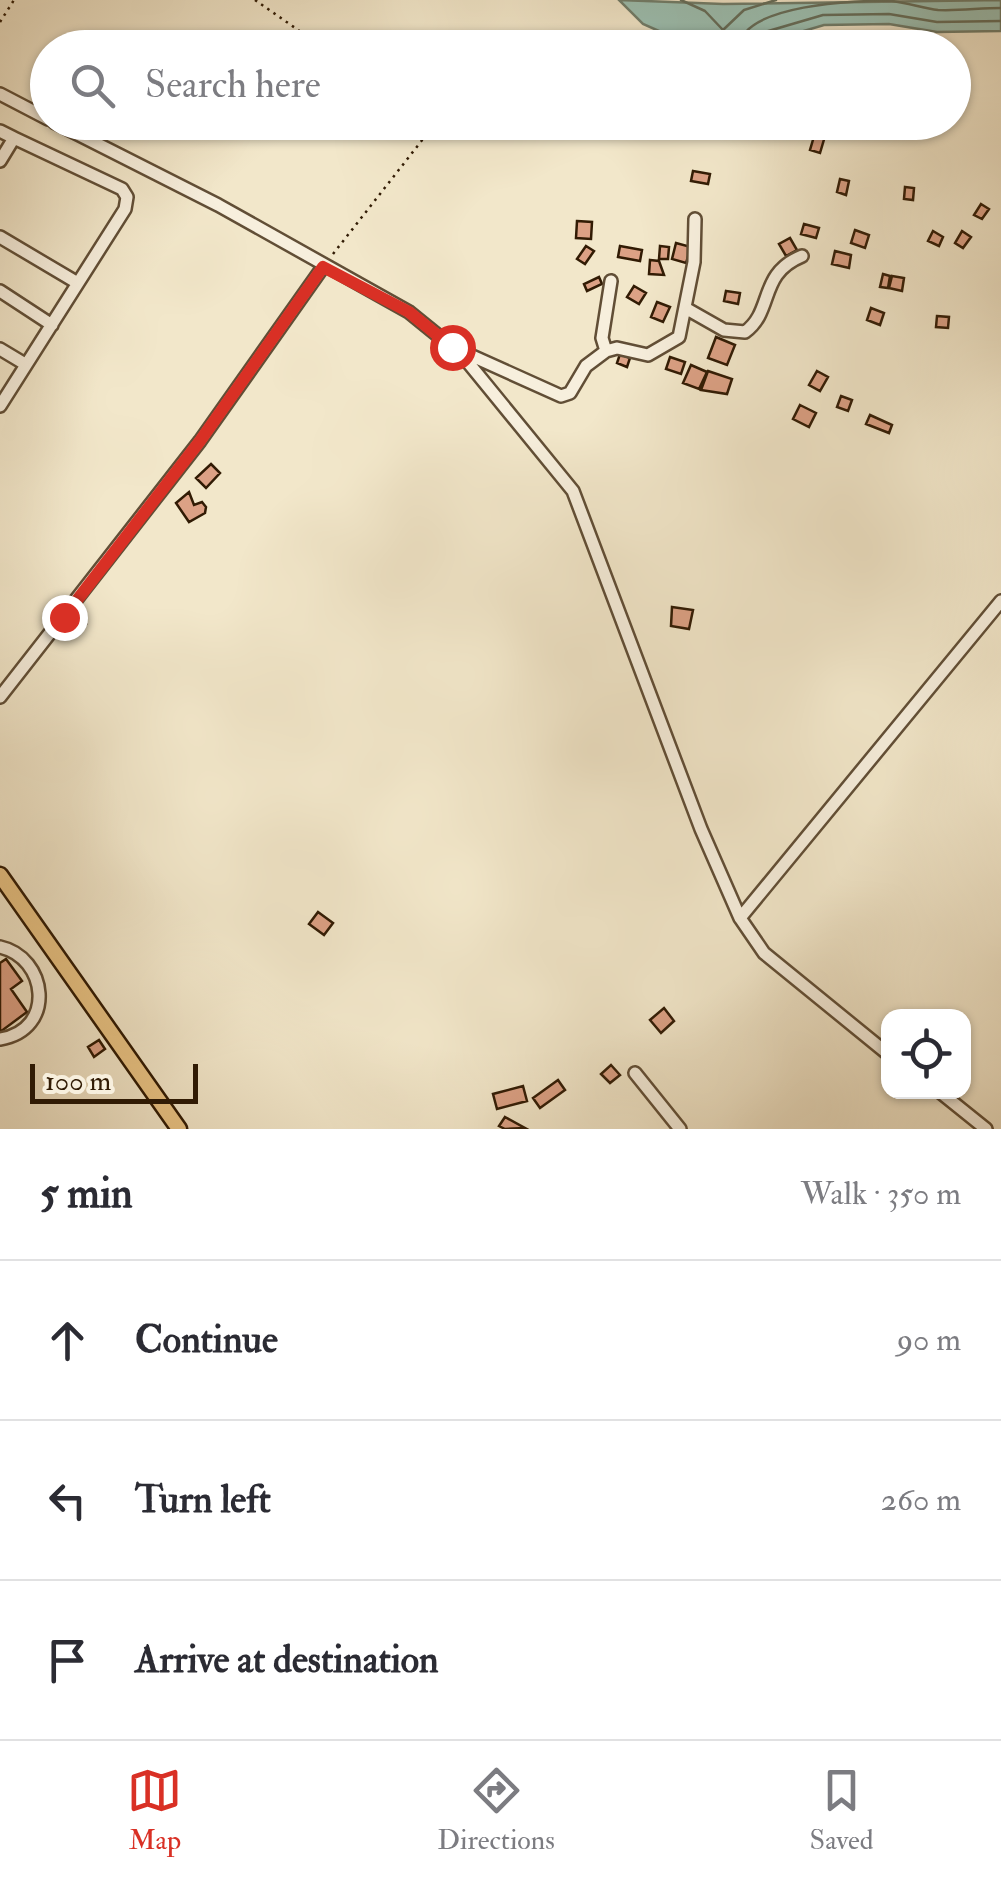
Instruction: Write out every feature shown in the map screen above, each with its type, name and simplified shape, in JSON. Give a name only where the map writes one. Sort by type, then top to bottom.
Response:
[{"type":"main road","points":[[0,875],[179,1129]]},
{"type":"street","points":[[0,94],[30,110]]},
{"type":"street","points":[[0,131],[122,189],[127,196],[125,209],[0,406]]},
{"type":"street","points":[[0,161],[14,138]]},
{"type":"street","points":[[89,140],[218,205],[409,312],[452,347],[573,491],[700,829],[740,918],[764,953],[881,1048]]},
{"type":"street","points":[[452,347],[561,396],[570,393],[586,366],[606,351],[654,354],[679,337],[686,309],[695,219]]},
{"type":"street","points":[[0,237],[76,282]]},
{"type":"street","points":[[686,309],[717,327],[745,332],[754,324],[777,270],[802,256]]},
{"type":"street","points":[[0,697],[200,441],[323,267]]},
{"type":"street","points":[[606,351],[602,338],[611,281]]},
{"type":"street","points":[[0,291],[52,325]]},
{"type":"street","points":[[0,349],[25,364]]},
{"type":"street","points":[[740,918],[1001,601]]},
{"type":"street","points":[[28,963],[50,946]]},
{"type":"street","points":[[0,947],[28,963],[38,988],[40,1012],[30,1027],[0,1039]]},
{"type":"street","points":[[635,1072],[680,1129]]},
{"type":"street","points":[[949,1099],[986,1129]]},
{"type":"path","points":[[0,22],[14,0]]},
{"type":"path","points":[[255,0],[298,30]]},
{"type":"path","points":[[323,267],[422,140]]},
{"type":"water","points":[[619,0],[723,4],[1001,0],[1001,31],[925,30],[889,24],[824,25],[807,30],[657,30],[643,24]]},
{"type":"building","points":[[813,140],[824,140],[820,153],[810,150]]},
{"type":"building","points":[[693,171],[710,174],[708,184],[691,181]]},
{"type":"building","points":[[840,179],[849,181],[846,195],[837,192]]},
{"type":"building","points":[[905,187],[914,188],[913,200],[904,199]]},
{"type":"building","points":[[981,204],[989,209],[982,219],[974,215]]},
{"type":"building","points":[[577,221],[592,222],[591,239],[576,238]]},
{"type":"building","points":[[804,224],[819,228],[816,238],[801,234]]},
{"type":"building","points":[[855,230],[869,235],[865,248],[851,243]]},
{"type":"building","points":[[933,231],[943,237],[939,246],[928,241]]},
{"type":"building","points":[[962,231],[971,237],[963,248],[955,243]]},
{"type":"building","points":[[790,238],[797,250],[786,256],[779,244]]},
{"type":"building","points":[[676,243],[691,247],[686,263],[672,259]]},
{"type":"building","points":[[586,246],[594,251],[585,264],[577,259]]},
{"type":"building","points":[[620,246],[642,250],[640,261],[618,257]]},
{"type":"building","points":[[660,246],[669,247],[668,259],[659,259]]},
{"type":"building","points":[[835,251],[851,255],[849,268],[832,264]]},
{"type":"building","points":[[650,260],[659,261],[664,275],[649,274]]},
{"type":"building","points":[[883,274],[890,276],[888,288],[880,287]]},
{"type":"building","points":[[892,276],[904,278],[902,291],[889,288]]},
{"type":"building","points":[[599,277],[602,284],[587,291],[584,284]]},
{"type":"building","points":[[634,286],[646,293],[639,304],[627,297]]},
{"type":"building","points":[[726,291],[740,293],[738,304],[724,301]]},
{"type":"building","points":[[657,302],[670,307],[663,322],[651,317]]},
{"type":"building","points":[[871,308],[884,313],[880,325],[867,320]]},
{"type":"building","points":[[937,316],[949,317],[948,328],[936,327]]},
{"type":"building","points":[[716,337],[735,345],[727,365],[708,358]]},
{"type":"building","points":[[620,354],[630,358],[627,367],[617,363]]},
{"type":"building","points":[[670,357],[685,362],[681,374],[666,369]]},
{"type":"building","points":[[691,365],[707,372],[699,389],[683,383]]},
{"type":"building","points":[[708,371],[732,379],[727,394],[701,390]]},
{"type":"building","points":[[817,371],[828,377],[820,391],[809,385]]},
{"type":"building","points":[[841,396],[852,400],[848,411],[837,407]]},
{"type":"building","points":[[800,405],[816,413],[809,427],[793,419]]},
{"type":"building","points":[[870,415],[892,425],[889,433],[866,424]]},
{"type":"building","points":[[211,464],[220,473],[206,488],[196,478]]},
{"type":"building","points":[[189,492],[194,505],[202,502],[206,507],[205,513],[189,522],[176,503]]},
{"type":"building","points":[[672,607],[693,610],[689,629],[671,626]]},
{"type":"building","points":[[78,615],[86,624],[78,631],[70,622]]},
{"type":"building","points":[[318,912],[333,923],[324,935],[309,924]]},
{"type":"building","points":[[6,959],[22,981],[11,989],[27,1012],[0,1032],[0,963]]},
{"type":"building","points":[[664,1008],[674,1021],[661,1033],[650,1020]]},
{"type":"building","points":[[99,1040],[105,1049],[94,1057],[88,1047]]},
{"type":"building","points":[[611,1065],[620,1075],[610,1083],[601,1074]]},
{"type":"building","points":[[558,1080],[565,1090],[540,1108],[533,1098]]},
{"type":"building","points":[[523,1086],[527,1101],[497,1109],[493,1094]]},
{"type":"building","points":[[505,1117],[525,1128],[499,1126]]},
{"type":"route","points":[[64,617],[200,441],[323,267],[409,312],[452,347]]}]
